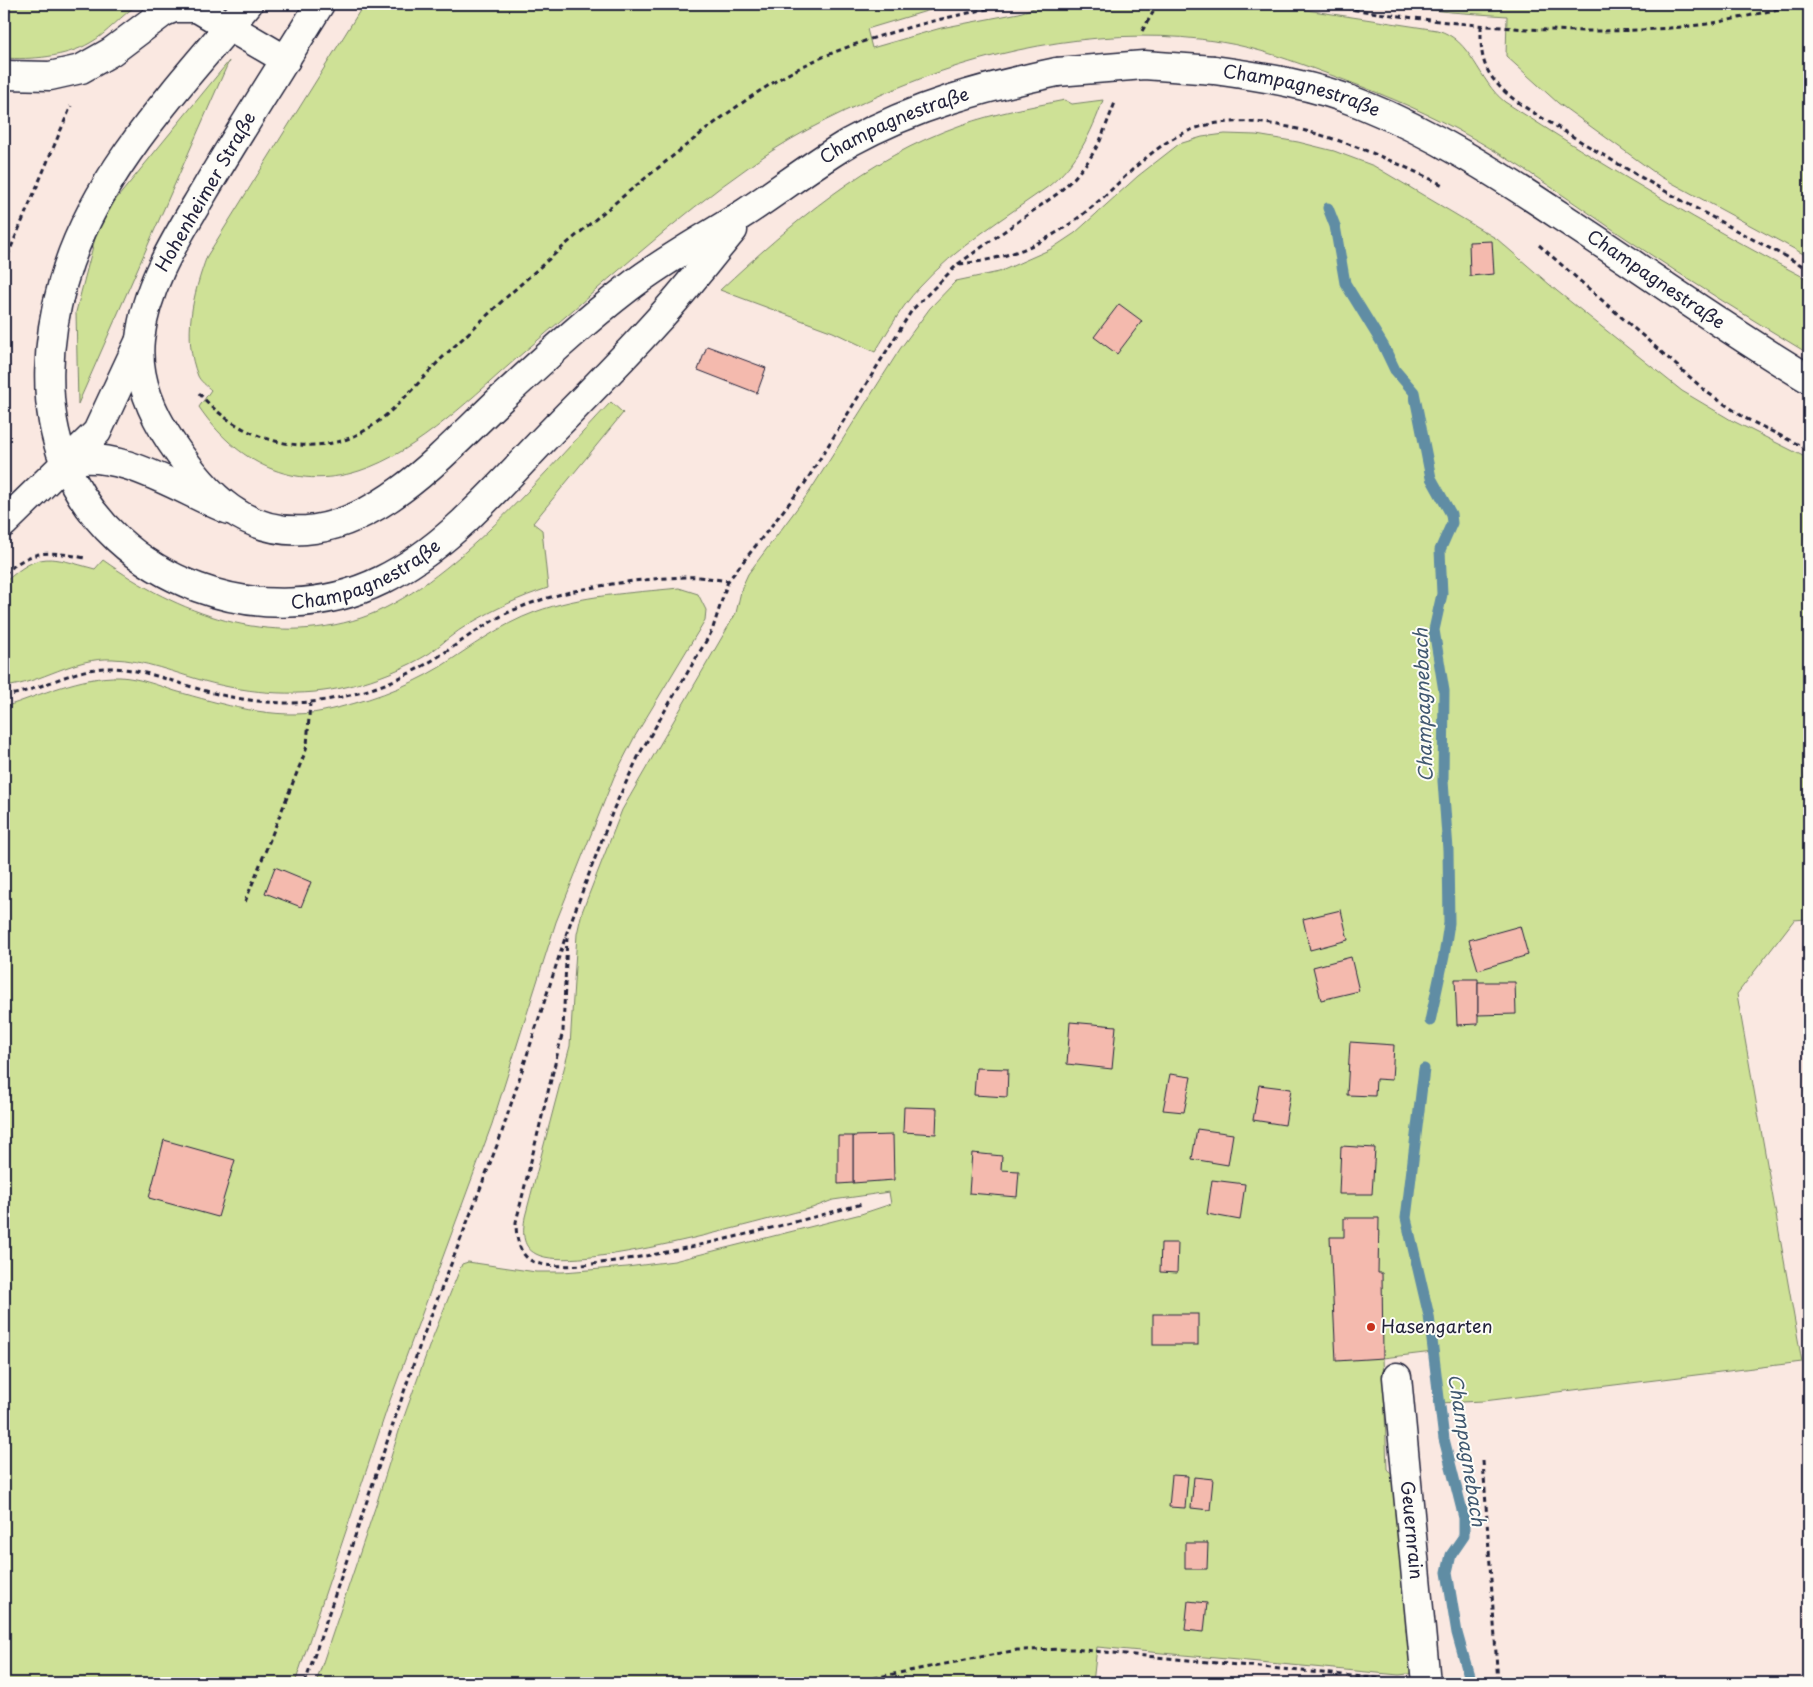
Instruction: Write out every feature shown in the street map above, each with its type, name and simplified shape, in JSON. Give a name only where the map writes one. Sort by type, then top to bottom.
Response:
[{"type":"main road","points":[[65,462],[53,417],[50,363],[56,309],[73,250],[91,210],[126,156],[248,4]]},
{"type":"main road","name":"Hohenheimer Straße","points":[[4,523],[97,432],[139,342],[147,305],[168,253],[226,154],[320,4]]},
{"type":"main road","points":[[4,75],[50,76],[81,69],[103,57],[164,12],[174,8],[197,8],[286,60]]},
{"type":"main road","name":"Champagnestraße","points":[[750,209],[657,321],[477,508],[450,533],[406,567],[360,590],[314,602],[263,604],[219,595],[185,582],[142,558],[108,528],[84,498],[65,462],[88,458],[119,463],[262,524],[297,530],[329,526],[346,520],[395,493],[419,475],[506,395],[628,288],[852,141],[891,122],[978,90],[1056,72],[1144,66],[1214,70],[1292,83],[1361,104],[1424,134],[1510,183],[1692,305],[1809,379]]},
{"type":"main road","name":"Champagnestraße","points":[[139,342],[142,373],[158,421],[198,478],[229,510]]},
{"type":"main road","name":"Geuernrain","points":[[1397,1377],[1426,1683]]},
{"type":"path","points":[[199,393],[213,410],[232,423],[291,446],[319,445],[355,436],[386,414],[405,397],[480,322],[595,219],[743,102],[823,57],[937,18],[1013,4]]},
{"type":"path","points":[[1318,4],[1432,21],[1594,30],[1642,29],[1707,24],[1800,4]]},
{"type":"path","points":[[1481,25],[1481,45],[1486,67],[1492,78],[1512,96],[1541,116],[1654,185],[1809,269]]},
{"type":"path","points":[[4,264],[68,114],[81,69]]},
{"type":"path","points":[[304,1683],[422,1338],[501,1134],[567,932],[626,782],[640,753],[712,631],[728,581],[805,482],[912,310],[958,264],[1057,194],[1074,178],[1089,160],[1112,113]]},
{"type":"path","points":[[958,264],[997,259],[1048,239],[1095,205],[1134,168],[1172,139],[1186,132],[1214,124],[1264,124],[1302,130],[1342,140],[1413,170],[1454,191]]},
{"type":"path","points":[[1536,242],[1708,394],[1745,418],[1809,450]]},
{"type":"path","points":[[4,574],[30,555],[56,552],[85,558]]},
{"type":"path","points":[[4,696],[78,672],[112,668],[146,673],[209,692],[243,699],[310,702],[351,695],[392,682],[434,659],[495,619],[516,609],[560,594],[686,576],[728,581]]},
{"type":"path","points":[[245,902],[307,746],[310,702]]},
{"type":"path","points":[[567,932],[563,1031],[516,1222],[518,1243],[530,1260],[539,1264],[555,1265],[627,1259],[678,1250],[862,1204]]},
{"type":"path","points":[[1483,1462],[1498,1683]]},
{"type":"path","points":[[847,1683],[1017,1650],[1063,1649],[1426,1683]]},
{"type":"green space","points":[[4,4],[139,4],[97,39],[81,48],[37,58],[14,59],[4,58]]},
{"type":"green space","points":[[364,4],[950,4],[867,29],[872,48],[941,28],[1019,13],[1046,4],[1267,4],[1437,30],[1459,42],[1488,83],[1505,102],[1655,195],[1809,280],[1809,354],[1679,273],[1502,156],[1456,129],[1409,106],[1302,64],[1262,51],[1235,45],[1181,37],[1100,38],[1018,50],[939,72],[864,102],[807,130],[771,151],[694,208],[524,352],[467,403],[425,436],[381,462],[359,471],[335,477],[311,478],[289,474],[268,468],[248,457],[230,443],[199,407],[211,390],[199,378],[193,361],[190,331],[191,316],[197,285],[207,256]]},
{"type":"green space","points":[[1386,4],[1809,4],[1809,257],[1661,177],[1558,103],[1506,56],[1507,16],[1450,12]]},
{"type":"green space","points":[[229,61],[78,404],[76,312],[100,219]]},
{"type":"green space","points":[[1065,100],[1072,104],[1103,100],[1088,136],[1068,168],[1049,186],[965,246],[933,273],[906,303],[875,352],[833,332],[720,290],[803,217],[862,174],[894,155],[961,125],[987,117]]},
{"type":"green space","points":[[1225,134],[1256,135],[1298,142],[1334,151],[1374,166],[1497,239],[1557,291],[1682,391],[1731,420],[1809,459],[1809,922],[1806,919],[1794,920],[1737,994],[1802,1362],[1484,1401],[1439,1403],[1433,1352],[1383,1358],[1387,1469],[1394,1477],[1416,1673],[1399,1675],[1097,1647],[1093,1683],[316,1683],[400,1428],[430,1344],[462,1264],[468,1262],[536,1272],[563,1272],[674,1261],[861,1214],[891,1204],[889,1192],[833,1200],[812,1208],[713,1233],[627,1252],[557,1259],[531,1251],[524,1238],[525,1217],[570,1046],[577,934],[582,912],[622,810],[736,613],[742,587],[748,574],[810,491],[900,349],[930,308],[956,281],[999,272],[1051,249],[1075,233],[1138,176],[1179,144],[1202,137]]},
{"type":"green space","points":[[611,402],[623,413],[533,523],[542,530],[548,588],[498,608],[459,630],[430,653],[401,668],[371,680],[332,690],[277,693],[240,689],[136,662],[99,659],[71,666],[18,685],[4,687],[4,583],[27,565],[46,559],[56,559],[95,569],[103,560],[162,596],[194,610],[226,620],[259,627],[292,629],[326,626],[361,618],[394,603],[428,581],[462,555],[527,492]]},
{"type":"green space","points":[[679,588],[698,594],[706,610],[705,620],[634,738],[614,777],[556,922],[492,1124],[389,1403],[295,1683],[4,1683],[4,707],[75,683],[120,677],[141,680],[248,710],[287,714],[324,711],[369,699],[412,682],[440,667],[498,630],[522,617],[552,606],[588,598]]},
{"type":"building","points":[[1492,241],[1494,274],[1470,276],[1469,242]]},
{"type":"building","points":[[1119,304],[1142,321],[1117,354],[1094,337]]},
{"type":"building","points":[[707,346],[766,368],[757,393],[698,370]]},
{"type":"building","points":[[275,867],[311,882],[301,907],[265,893]]},
{"type":"building","points":[[1341,910],[1348,940],[1310,950],[1303,919]]},
{"type":"building","points":[[1520,926],[1528,955],[1478,970],[1469,940]]},
{"type":"building","points":[[1351,957],[1359,991],[1321,1000],[1313,967]]},
{"type":"building","points":[[1455,979],[1478,979],[1478,1024],[1457,1025]]},
{"type":"building","points":[[1478,982],[1515,982],[1516,1014],[1478,1015]]},
{"type":"building","points":[[1070,1022],[1116,1026],[1112,1069],[1067,1064]]},
{"type":"building","points":[[1350,1042],[1394,1045],[1392,1080],[1376,1079],[1375,1096],[1347,1095]]},
{"type":"building","points":[[976,1068],[1008,1069],[1007,1097],[974,1095]]},
{"type":"building","points":[[1170,1074],[1191,1077],[1184,1112],[1163,1110]]},
{"type":"building","points":[[1259,1085],[1291,1089],[1285,1125],[1253,1120]]},
{"type":"building","points":[[904,1107],[937,1108],[936,1134],[903,1132]]},
{"type":"building","points":[[1197,1129],[1233,1134],[1228,1165],[1192,1159]]},
{"type":"building","points":[[893,1135],[894,1180],[853,1183],[853,1136]]},
{"type":"building","points":[[838,1136],[853,1136],[853,1183],[838,1184]]},
{"type":"building","points":[[164,1140],[235,1160],[218,1217],[149,1198]]},
{"type":"building","points":[[1341,1146],[1375,1148],[1372,1194],[1339,1194]]},
{"type":"building","points":[[972,1153],[1002,1156],[1001,1170],[1019,1171],[1017,1197],[969,1193]]},
{"type":"building","points":[[1212,1180],[1245,1184],[1240,1220],[1207,1214]]},
{"type":"building","points":[[1344,1218],[1379,1218],[1378,1273],[1382,1273],[1383,1358],[1336,1361],[1330,1237],[1344,1237]]},
{"type":"building","points":[[1161,1243],[1178,1243],[1177,1273],[1160,1272]]},
{"type":"building","points":[[1153,1314],[1198,1314],[1198,1345],[1153,1345]]},
{"type":"building","points":[[1172,1475],[1188,1476],[1185,1508],[1169,1507]]},
{"type":"building","points":[[1194,1477],[1213,1479],[1210,1510],[1191,1508]]},
{"type":"building","points":[[1185,1543],[1208,1543],[1207,1569],[1185,1569]]},
{"type":"building","points":[[1188,1601],[1207,1603],[1204,1632],[1185,1630]]},
{"type":"waterway","name":"Champagnebach","points":[[1328,208],[1335,226],[1345,283],[1383,345],[1395,370],[1414,392],[1431,478],[1451,514],[1452,523],[1440,550],[1442,594],[1434,630],[1444,691],[1443,781],[1448,850],[1449,923],[1430,1021]]},
{"type":"waterway","name":"Champagnebach","points":[[1424,1069],[1406,1218],[1429,1316],[1444,1439],[1464,1518],[1464,1536],[1451,1555],[1447,1572],[1457,1633],[1471,1683]]},
{"type":"place","name":"Hasengarten","points":[[1371,1327]]}]
